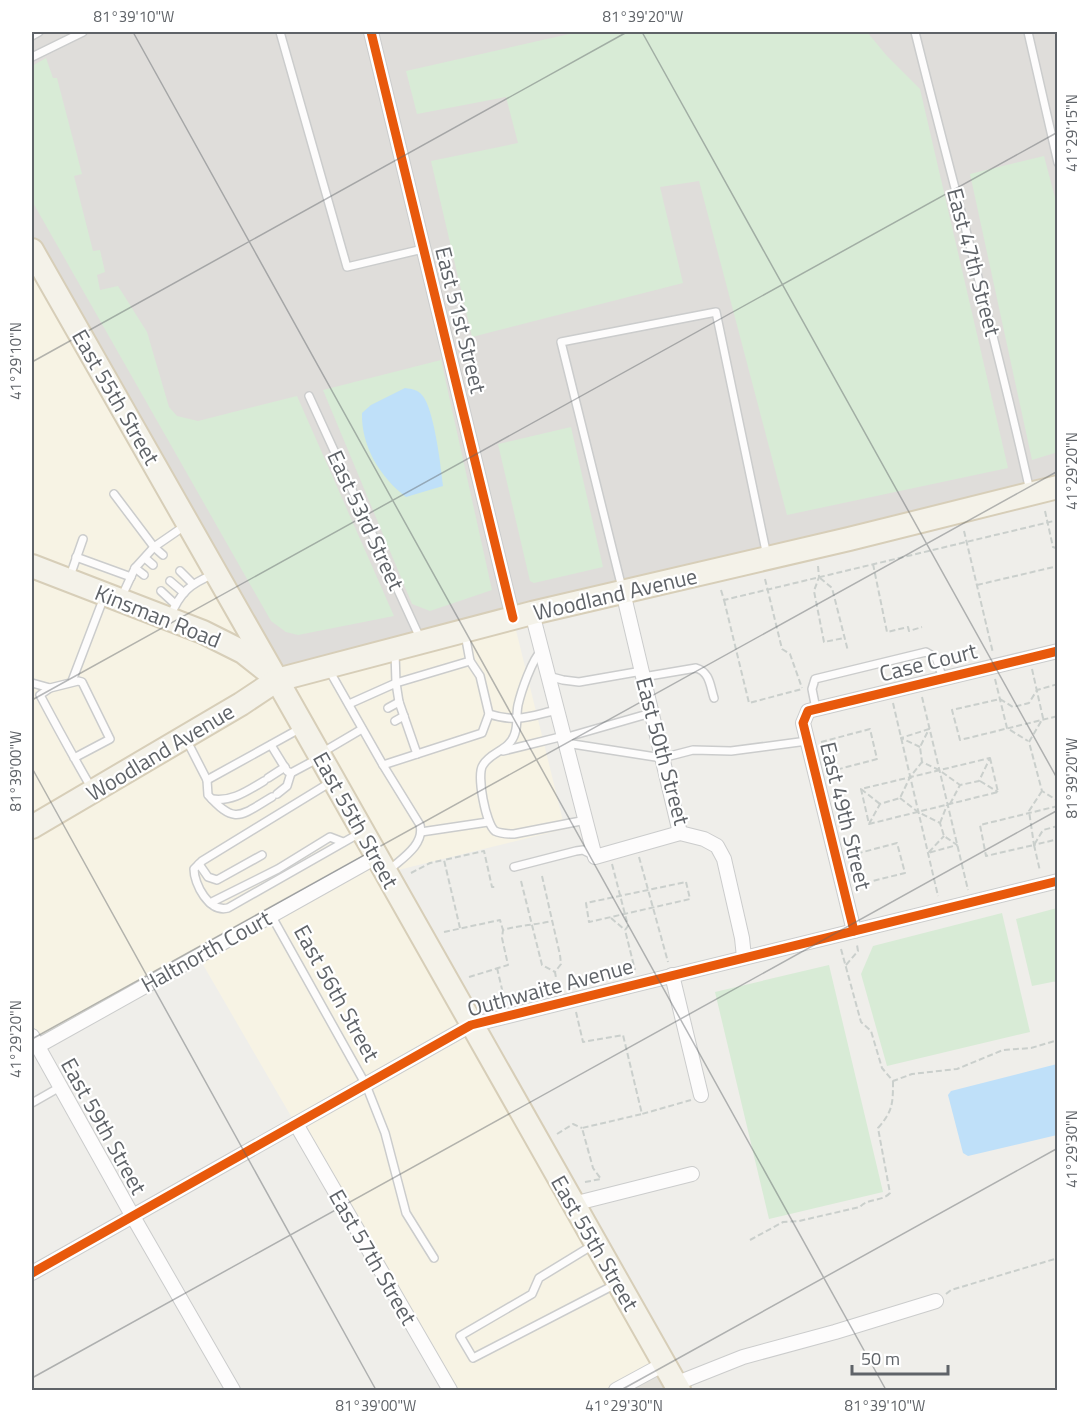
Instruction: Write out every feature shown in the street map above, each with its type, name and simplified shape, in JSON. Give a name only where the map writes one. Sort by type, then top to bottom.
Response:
[{"type":"main road","name":"East 55th Street","points":[[32,250],[320,756],[333,780],[352,837],[381,865],[677,1387]]},
{"type":"main road","name":"Woodland Avenue","points":[[35,822],[93,792],[277,680],[623,592],[766,569],[1038,502],[1058,487]]},
{"type":"main road","name":"Kinsman Road","points":[[32,566],[113,597],[172,612],[203,632],[243,652],[277,680]]},
{"type":"street","name":"East 51st Street","points":[[371,32],[423,249],[523,616],[542,650],[595,857]]},
{"type":"street","name":"East 50th Street","points":[[623,592],[680,833],[704,839],[717,846],[724,859],[742,938],[744,957]]},
{"type":"street","name":"Case Court","points":[[812,710],[1058,651]]},
{"type":"street","name":"East 49th Street","points":[[812,710],[803,723],[811,742],[855,938]]},
{"type":"street","points":[[595,857],[680,833]]},
{"type":"street","name":"Haltnorth Court","points":[[35,1041],[271,915],[381,865]]},
{"type":"street","name":"Outhwaite Avenue","points":[[32,1274],[132,1215],[471,1025],[670,968],[855,938],[1058,881]]},
{"type":"street","points":[[670,968],[701,1095]]},
{"type":"street","name":"East 59th Street","points":[[35,1041],[233,1390]]},
{"type":"street","name":"East 57th Street","points":[[296,1124],[450,1390]]},
{"type":"street","points":[[573,1204],[692,1174]]},
{"type":"street","points":[[677,1387],[745,1356],[835,1332],[936,1301]]},
{"type":"street","points":[[616,1390],[664,1364]]},
{"type":"lane","points":[[32,36],[39,32]]},
{"type":"lane","points":[[32,57],[83,32]]},
{"type":"lane","points":[[280,32],[347,267],[423,249]]},
{"type":"lane","name":"East 47th Street","points":[[915,32],[949,170],[1038,502]]},
{"type":"lane","points":[[1028,32],[1058,163]]},
{"type":"lane","points":[[623,592],[561,342],[716,312],[766,569]]},
{"type":"lane","name":"East 53rd Street","points":[[309,396],[422,643]]},
{"type":"lane","points":[[114,494],[154,547],[163,555]]},
{"type":"lane","points":[[72,681],[113,597],[154,547],[188,523]]},
{"type":"lane","points":[[68,580],[83,539]]},
{"type":"lane","points":[[76,557],[131,577]]},
{"type":"lane","points":[[145,558],[153,565]]},
{"type":"lane","points":[[135,568],[144,575]]},
{"type":"lane","points":[[180,571],[192,583]]},
{"type":"lane","points":[[172,612],[192,583],[216,573]]},
{"type":"lane","points":[[170,581],[184,593]]},
{"type":"lane","points":[[161,591],[172,612]]},
{"type":"lane","points":[[383,765],[482,733],[489,714],[480,676],[470,661],[464,632]]},
{"type":"lane","points":[[395,650],[399,702],[407,734],[417,754]]},
{"type":"lane","points":[[542,650],[535,659],[522,695],[514,736],[508,745],[483,764],[479,775],[488,822],[494,830],[514,834],[586,820]]},
{"type":"lane","points":[[812,710],[814,679],[926,652],[936,658],[943,679]]},
{"type":"lane","points":[[349,704],[396,683],[470,661]]},
{"type":"lane","points":[[327,667],[370,735],[383,765],[420,825],[419,839],[413,848],[381,865]]},
{"type":"lane","points":[[548,676],[579,681],[696,669],[701,670],[708,677],[714,698]]},
{"type":"lane","points":[[74,758],[110,739],[81,682],[72,681],[50,688],[40,695],[74,758],[93,792]]},
{"type":"lane","points":[[32,682],[50,688]]},
{"type":"lane","points":[[388,708],[399,702]]},
{"type":"lane","points":[[489,714],[517,720],[557,710]]},
{"type":"lane","points":[[500,752],[565,739],[652,712]]},
{"type":"lane","points":[[395,721],[404,716]]},
{"type":"lane","points":[[185,737],[207,780],[208,795],[221,810],[230,814],[238,814],[248,811],[287,786],[291,773],[320,756],[362,725]]},
{"type":"lane","points":[[207,780],[304,727]]},
{"type":"lane","points":[[565,739],[662,758],[693,750],[731,750],[811,742]]},
{"type":"lane","points":[[271,745],[291,773]]},
{"type":"lane","points":[[212,799],[224,801],[240,794],[285,767]]},
{"type":"lane","points":[[333,780],[199,864],[194,869],[194,878],[210,903],[223,910],[352,837]]},
{"type":"lane","points":[[421,832],[488,822]]},
{"type":"lane","points":[[210,903],[278,869],[330,837],[352,837]]},
{"type":"lane","points":[[514,867],[576,850],[584,850],[595,857]]},
{"type":"lane","points":[[199,864],[208,877],[217,880],[262,855]]},
{"type":"lane","name":"East 56th Street","points":[[271,915],[366,1085],[385,1133],[406,1214],[434,1258]]},
{"type":"lane","points":[[32,1103],[60,1087]]},
{"type":"lane","points":[[595,1243],[539,1278],[532,1294],[460,1336],[473,1358],[618,1282]]},
{"type":"path","points":[[1038,502],[1048,522],[1053,547],[1058,549]]},
{"type":"path","points":[[724,600],[1058,520]]},
{"type":"path","points":[[964,531],[994,659]]},
{"type":"path","points":[[873,564],[887,632],[908,627],[909,631],[922,627]]},
{"type":"path","points":[[818,566],[819,577],[813,591],[824,642],[844,638]]},
{"type":"path","points":[[977,585],[1058,566]]},
{"type":"path","points":[[721,590],[749,703],[802,690],[790,654],[782,649],[767,590],[766,569]]},
{"type":"path","points":[[819,577],[832,588],[848,651]]},
{"type":"path","points":[[1029,742],[1042,719],[1031,664]]},
{"type":"path","points":[[994,674],[1007,728],[1029,742],[1042,791],[1058,801]]},
{"type":"path","points":[[1058,684],[1037,690],[1029,704],[1013,707],[1000,699],[952,710],[960,740],[1058,716]]},
{"type":"path","points":[[920,691],[969,893]]},
{"type":"path","points":[[891,697],[939,900]]},
{"type":"path","points":[[811,742],[870,729],[877,759],[823,774]]},
{"type":"path","points":[[901,738],[929,729]]},
{"type":"path","points":[[869,824],[880,804],[900,798],[910,777],[922,762],[920,747],[929,729]]},
{"type":"path","points":[[901,738],[920,747]]},
{"type":"path","points":[[861,789],[990,758]]},
{"type":"path","points":[[979,781],[990,758]]},
{"type":"path","points":[[990,758],[998,792]]},
{"type":"path","points":[[922,762],[939,770],[960,785],[979,781],[998,792]]},
{"type":"path","points":[[957,845],[944,836],[940,823],[960,785]]},
{"type":"path","points":[[861,789],[880,804]]},
{"type":"path","points":[[861,789],[869,824]]},
{"type":"path","points":[[1041,874],[1029,813],[1042,791]]},
{"type":"path","points":[[869,824],[998,792]]},
{"type":"path","points":[[900,798],[918,812],[940,823]]},
{"type":"path","points":[[1058,806],[980,825],[986,856],[1058,839]]},
{"type":"path","points":[[1034,845],[1043,830],[1058,826]]},
{"type":"path","points":[[928,853],[944,836]]},
{"type":"path","points":[[843,857],[897,843],[905,873],[851,886]]},
{"type":"path","points":[[928,853],[957,845]]},
{"type":"path","points":[[411,873],[430,863],[484,851],[492,887],[495,887]]},
{"type":"path","points":[[639,855],[670,968]]},
{"type":"path","points":[[444,860],[460,928]]},
{"type":"path","points":[[611,861],[628,926],[625,930]]},
{"type":"path","points":[[542,876],[561,964],[555,972],[558,989]]},
{"type":"path","points":[[521,881],[542,965],[555,972]]},
{"type":"path","points":[[686,882],[690,899],[590,922],[586,903],[620,896],[686,882]]},
{"type":"path","points":[[610,917],[625,930],[635,970]]},
{"type":"path","points":[[444,932],[500,920],[508,965],[470,977]]},
{"type":"path","points":[[503,930],[552,921]]},
{"type":"path","points":[[846,965],[858,951],[855,938]]},
{"type":"path","points":[[750,1240],[783,1222],[799,1221],[860,1207],[863,1203],[887,1197],[890,1193],[878,1128],[889,1116],[893,1103],[893,1080],[882,1068],[871,1030],[861,1022],[841,949]]},
{"type":"path","points":[[497,968],[505,1002]]},
{"type":"path","points":[[576,1009],[583,1042],[623,1035],[642,1114]]},
{"type":"path","points":[[893,1080],[912,1074],[957,1069],[1003,1050],[1031,1048],[1058,1040]]},
{"type":"path","points":[[557,1134],[573,1124],[582,1128],[689,1101],[701,1095]]},
{"type":"path","points":[[582,1128],[593,1168],[601,1179],[585,1182]]},
{"type":"path","points":[[936,1301],[951,1290],[1058,1258]]},
{"type":"shaded area","points":[[32,32],[1057,32],[1057,487],[277,680],[32,250]]},
{"type":"shaded area","points":[[32,250],[513,618],[565,829],[386,873],[664,1364],[616,1390],[450,1390],[198,956],[38,1046],[32,1036]]},
{"type":"shaded area","points":[[664,1364],[679,1390],[616,1390]]},
{"type":"green space","points":[[578,32],[867,32],[920,89],[1008,468],[787,515],[699,181],[660,187],[683,283],[472,337],[431,161],[518,143],[506,97],[417,114],[406,71]]},
{"type":"green space","points":[[46,58],[53,78],[57,78],[82,174],[74,176],[93,251],[100,250],[105,272],[97,275],[100,290],[118,286],[147,332],[169,407],[177,416],[198,421],[297,396],[394,616],[298,635],[286,632],[271,621],[32,201],[32,66]]},
{"type":"green space","points":[[1044,156],[1058,209],[1058,452],[1032,460],[970,174]]},
{"type":"green space","points":[[441,360],[492,590],[430,611],[412,604],[323,390]]},
{"type":"green space","points":[[571,427],[603,567],[534,583],[530,581],[498,444]]},
{"type":"green space","points":[[1057,908],[1057,981],[1032,986],[1016,919]]},
{"type":"green space","points":[[1002,913],[1030,1032],[887,1066],[861,974],[873,946]]},
{"type":"green space","points":[[829,965],[883,1192],[769,1219],[715,992]]},
{"type":"water","points":[[405,388],[419,392],[430,412],[443,486],[406,497],[388,480],[374,460],[365,437],[362,413],[371,405]]},
{"type":"water","points":[[1057,1064],[1057,1135],[968,1156],[963,1153],[948,1095],[951,1091]]},
{"type":"cycle path","points":[[371,32],[513,618]]},
{"type":"cycle path","points":[[854,931],[803,723],[808,711],[1058,651]]},
{"type":"cycle path","points":[[32,1273],[471,1025],[1058,881]]}]
